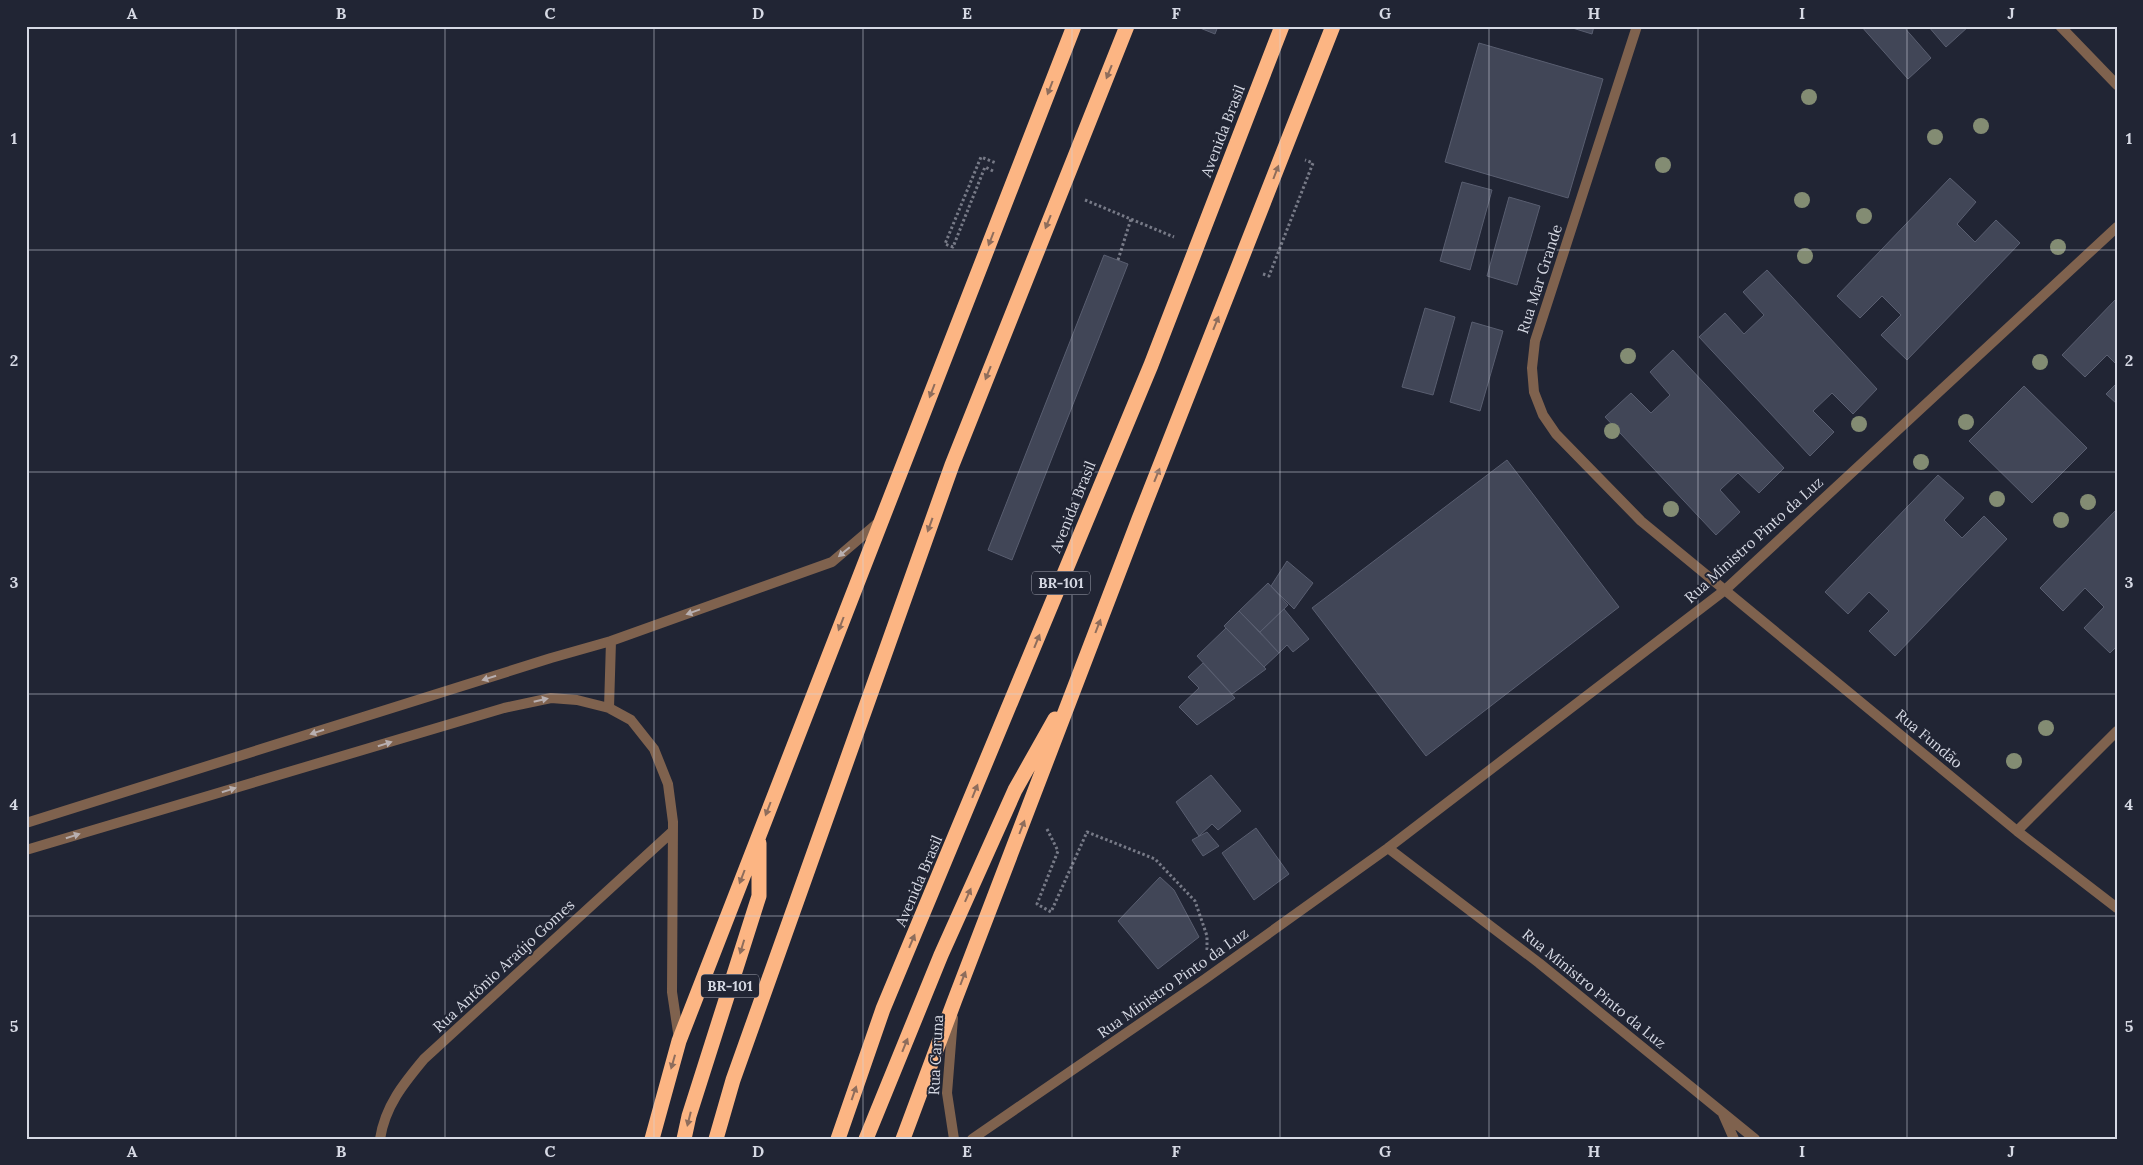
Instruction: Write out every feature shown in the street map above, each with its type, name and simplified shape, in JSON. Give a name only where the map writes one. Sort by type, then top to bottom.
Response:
[{"type":"highway","name":"BR-101","points":[[684,1139],[759,896],[759,831],[1074,26]]},
{"type":"highway","name":"BR-101","points":[[716,1139],[733,1080],[952,465],[1127,26]]},
{"type":"highway","name":"Avenida Brasil","points":[[838,1139],[883,1009],[946,863],[1151,365],[1282,26]]},
{"type":"highway","name":"BR-101","points":[[1032,800],[1333,26]]},
{"type":"highway","name":"BR-101","points":[[866,1139],[941,955],[1015,790],[1081,672]]},
{"type":"highway","points":[[903,1139],[1032,800]]},
{"type":"highway","points":[[652,1139],[679,1041],[759,831]]},
{"type":"street","name":"Rua Mar Grande","points":[[1637,26],[1535,341],[1532,368],[1534,392],[1542,415],[1562,440],[1641,521],[1725,590]]},
{"type":"street","points":[[2060,26],[2117,86]]},
{"type":"street","name":"Rua Ministro Pinto da Luz","points":[[972,1139],[1206,979],[1388,848],[1725,590],[2117,227]]},
{"type":"street","points":[[26,823],[551,658],[611,641],[832,562],[881,521]]},
{"type":"street","name":"Rua Fundão","points":[[1725,590],[2016,831],[2117,908]]},
{"type":"street","points":[[609,708],[611,641]]},
{"type":"street","points":[[26,850],[504,708],[551,698],[578,700],[609,708],[631,720],[654,749],[668,784],[673,831],[672,992],[679,1041]]},
{"type":"street","points":[[2016,831],[2117,731]]},
{"type":"street","name":"Rua Antônio Araújo Gomes","points":[[380,1139],[382,1126],[397,1092],[424,1059],[673,831]]},
{"type":"street","name":"Rua Ministro Pinto da Luz","points":[[1388,848],[1539,962],[1755,1139]]},
{"type":"street","name":"Rua Caruna","points":[[954,1002],[948,1092],[954,1139]]},
{"type":"street","points":[[1722,1113],[1734,1139]]},
{"type":"path","points":[[998,164],[981,157],[945,244],[953,247],[985,167],[1014,180]]},
{"type":"path","points":[[1077,197],[1177,238]]},
{"type":"path","points":[[1118,260],[1131,219]]},
{"type":"path","points":[[1260,272],[1269,276]]},
{"type":"path","points":[[1032,800],[1058,851],[1037,904],[1051,912],[1087,832],[1156,859],[1195,901],[1207,936],[1206,979]]},
{"type":"building","points":[[1195,26],[1218,26],[1215,34]]},
{"type":"building","points":[[1566,26],[1594,26],[1592,34]]},
{"type":"building","points":[[1861,26],[1903,26],[1931,58],[1908,79]]},
{"type":"building","points":[[1928,26],[1969,26],[1946,47]]},
{"type":"building","points":[[1479,43],[1603,79],[1568,198],[1445,162]]},
{"type":"building","points":[[1950,178],[1976,202],[1957,224],[1975,242],[1996,220],[2020,243],[1907,360],[1881,335],[1901,315],[1882,296],[1860,318],[1837,296]]},
{"type":"building","points":[[1462,182],[1492,190],[1470,270],[1440,261]]},
{"type":"building","points":[[1509,197],[1540,206],[1517,285],[1487,276]]},
{"type":"building","points":[[1104,255],[1128,264],[1012,560],[988,550]]},
{"type":"building","points":[[1767,270],[1877,389],[1853,414],[1832,393],[1813,411],[1834,432],[1810,456],[1699,337],[1725,313],[1744,334],[1764,315],[1743,292]]},
{"type":"building","points":[[2117,298],[2117,365],[2107,355],[2085,377],[2062,355]]},
{"type":"building","points":[[1425,308],[1455,317],[1433,395],[1402,387]]},
{"type":"building","points":[[1472,322],[1503,331],[1480,411],[1450,402]]},
{"type":"building","points":[[1673,350],[1784,468],[1759,493],[1738,473],[1720,490],[1740,512],[1716,535],[1605,417],[1631,393],[1651,413],[1670,395],[1650,372]]},
{"type":"building","points":[[2117,383],[2117,404],[2106,394]]},
{"type":"building","points":[[2024,386],[2087,448],[2032,503],[1969,441]]},
{"type":"building","points":[[1507,460],[1619,607],[1426,756],[1312,608]]},
{"type":"building","points":[[1938,475],[1964,498],[1944,520],[1962,538],[1984,516],[2007,539],[1895,656],[1869,631],[1889,611],[1869,592],[1848,614],[1825,592]]},
{"type":"building","points":[[2117,509],[2117,646],[2110,653],[2084,628],[2104,607],[2085,588],[2063,611],[2040,588]]},
{"type":"building","points":[[1287,561],[1313,583],[1294,609],[1271,586]]},
{"type":"building","points":[[1268,583],[1288,605],[1260,632],[1239,611]]},
{"type":"building","points":[[1284,609],[1309,639],[1293,652],[1287,645],[1279,653],[1260,632]]},
{"type":"building","points":[[1239,611],[1279,653],[1264,667],[1224,626]]},
{"type":"building","points":[[1226,628],[1266,669],[1232,694],[1197,656]]},
{"type":"building","points":[[1203,663],[1235,698],[1197,725],[1179,707],[1199,688],[1188,677]]},
{"type":"building","points":[[1211,775],[1241,811],[1218,830],[1212,824],[1199,836],[1176,802]]},
{"type":"building","points":[[1256,828],[1289,874],[1254,900],[1222,853]]},
{"type":"building","points":[[1207,832],[1219,846],[1203,856],[1192,840]]},
{"type":"building","points":[[1160,877],[1174,890],[1199,937],[1158,969],[1118,921]]}]
